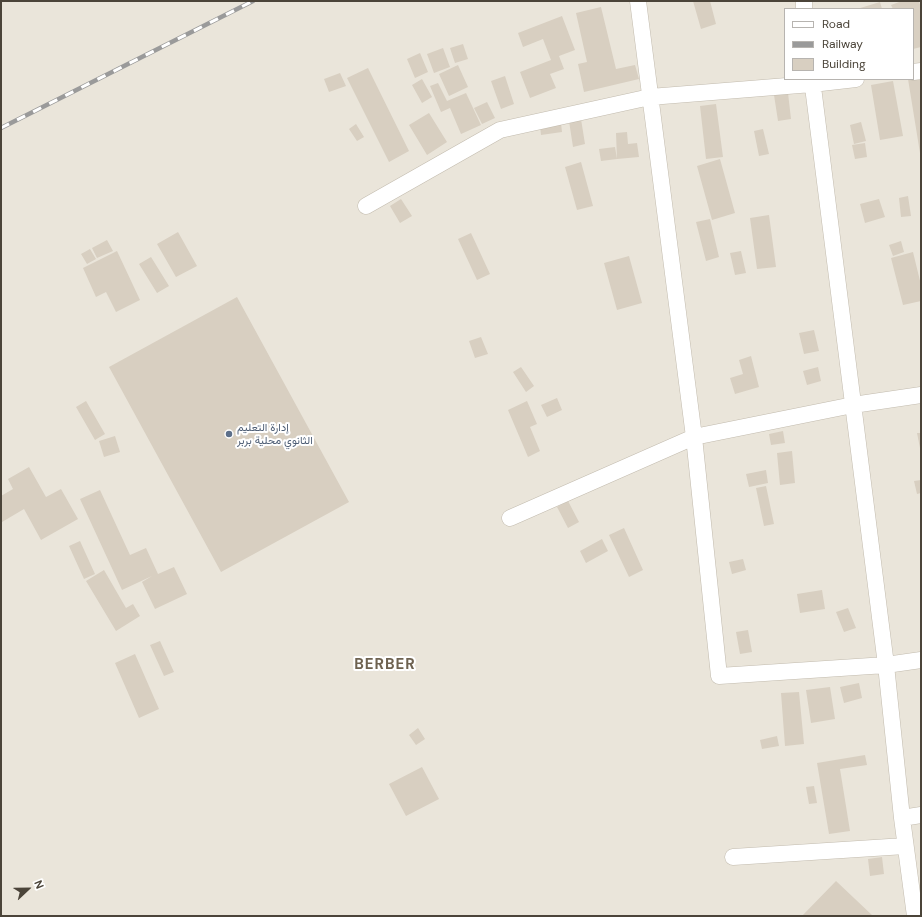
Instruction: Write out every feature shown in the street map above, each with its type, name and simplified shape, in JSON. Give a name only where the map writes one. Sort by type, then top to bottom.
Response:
[{"type":"street","points":[[638,1],[694,436],[719,676],[886,665],[921,660]]},
{"type":"street","points":[[366,206],[500,130],[650,97],[841,80]]},
{"type":"street","points":[[812,82],[886,665],[905,846],[915,916]]},
{"type":"street","points":[[510,518],[694,436],[853,406],[921,395]]},
{"type":"street","points":[[902,818],[921,815]]},
{"type":"street","points":[[733,857],[905,846]]},
{"type":"shaded area","points":[[1,1],[921,1],[921,916],[1,916]]},
{"type":"building","points":[[693,1],[710,1],[716,24],[701,29]]},
{"type":"building","points":[[902,1],[919,1],[921,8],[921,47],[914,49],[914,8],[892,8],[891,5]]},
{"type":"building","points":[[880,2],[882,8],[860,8]]},
{"type":"building","points":[[601,7],[616,69],[635,65],[639,79],[584,92],[578,64],[587,62],[576,13]]},
{"type":"building","points":[[562,16],[575,50],[559,56],[564,69],[550,74],[556,88],[530,98],[520,72],[551,60],[543,39],[523,47],[518,33]]},
{"type":"building","points":[[463,44],[468,59],[455,63],[450,48]]},
{"type":"building","points":[[443,48],[450,67],[434,73],[427,54]]},
{"type":"building","points":[[420,53],[428,72],[415,78],[407,59]]},
{"type":"building","points":[[458,65],[468,87],[449,96],[439,74]]},
{"type":"building","points":[[368,68],[409,151],[389,162],[347,78]]},
{"type":"building","points":[[340,73],[346,86],[329,92],[324,79]]},
{"type":"building","points":[[505,76],[514,104],[501,109],[491,81]]},
{"type":"building","points":[[921,77],[920,153],[908,80],[914,80],[914,78]]},
{"type":"building","points":[[422,79],[432,97],[422,103],[412,85]]},
{"type":"building","points":[[893,81],[903,136],[880,140],[871,85]]},
{"type":"building","points":[[438,83],[447,101],[466,93],[481,125],[461,134],[450,108],[441,112],[430,86]]},
{"type":"building","points":[[788,93],[791,119],[778,121],[774,95]]},
{"type":"building","points":[[487,102],[495,118],[482,124],[474,108]]},
{"type":"building","points":[[716,104],[723,157],[706,159],[700,106]]},
{"type":"building","points":[[429,113],[447,142],[427,155],[409,125]]},
{"type":"building","points":[[581,119],[585,144],[573,147],[569,121]]},
{"type":"building","points":[[861,122],[866,141],[854,144],[850,125]]},
{"type":"building","points":[[561,123],[562,132],[541,135],[540,125]]},
{"type":"building","points":[[356,124],[364,137],[357,141],[349,129]]},
{"type":"building","points":[[763,129],[769,154],[759,156],[754,131]]},
{"type":"building","points":[[627,132],[628,144],[637,143],[639,157],[617,159],[616,133]]},
{"type":"building","points":[[865,143],[867,157],[855,159],[852,145]]},
{"type":"building","points":[[615,147],[617,159],[601,161],[599,149]]},
{"type":"building","points":[[720,159],[735,213],[712,220],[697,166]]},
{"type":"building","points":[[581,162],[593,206],[577,210],[565,167]]},
{"type":"building","points":[[908,196],[911,216],[901,217],[899,198]]},
{"type":"building","points":[[401,199],[412,216],[400,223],[390,206]]},
{"type":"building","points":[[879,199],[885,217],[865,223],[860,204]]},
{"type":"building","points":[[769,215],[776,267],[757,269],[750,218]]},
{"type":"building","points":[[710,219],[719,257],[706,261],[696,222]]},
{"type":"building","points":[[178,232],[197,266],[176,277],[157,244]]},
{"type":"building","points":[[471,233],[490,274],[477,280],[458,239]]},
{"type":"building","points":[[107,240],[113,251],[97,258],[92,248]]},
{"type":"building","points":[[901,241],[904,252],[893,256],[889,245]]},
{"type":"building","points":[[90,249],[96,259],[87,264],[81,254]]},
{"type":"building","points":[[117,251],[140,300],[116,312],[106,292],[96,297],[83,268]]},
{"type":"building","points":[[741,251],[746,273],[735,275],[730,253]]},
{"type":"building","points":[[913,252],[921,285],[921,301],[903,305],[891,258]]},
{"type":"building","points":[[629,256],[642,303],[617,310],[604,263]]},
{"type":"building","points":[[151,257],[169,286],[157,293],[139,264]]},
{"type":"building","name":"إدارة التعليم الثانوي محلية بربر","points":[[237,297],[349,502],[221,572],[109,367]]},
{"type":"building","points":[[814,330],[819,351],[804,354],[799,333]]},
{"type":"building","points":[[481,337],[488,354],[475,358],[469,341]]},
{"type":"building","points":[[751,356],[759,387],[735,394],[730,378],[743,374],[739,360]]},
{"type":"building","points":[[521,367],[534,386],[526,392],[513,372]]},
{"type":"building","points":[[818,367],[821,381],[807,385],[803,371]]},
{"type":"building","points":[[557,398],[562,410],[547,417],[541,405]]},
{"type":"building","points":[[86,401],[105,434],[95,440],[76,407]]},
{"type":"building","points":[[527,401],[537,424],[530,427],[540,451],[528,457],[508,410]]},
{"type":"building","points":[[783,431],[785,443],[771,445],[769,434]]},
{"type":"building","points":[[917,433],[921,433],[921,448],[920,448]]},
{"type":"building","points":[[115,436],[120,452],[104,457],[99,441]]},
{"type":"building","points":[[792,451],[795,483],[780,485],[777,453]]},
{"type":"building","points":[[29,467],[46,497],[61,489],[78,519],[41,540],[24,509],[2,522],[1,521],[1,496],[13,489],[8,479]]},
{"type":"building","points":[[766,470],[768,483],[749,487],[746,474]]},
{"type":"building","points":[[921,480],[921,493],[917,494],[914,481]]},
{"type":"building","points":[[766,486],[774,524],[764,526],[756,488]]},
{"type":"building","points":[[100,490],[130,555],[146,548],[158,574],[174,567],[187,594],[155,609],[142,582],[152,576],[122,590],[80,499]]},
{"type":"building","points":[[568,501],[579,522],[568,528],[557,507]]},
{"type":"building","points":[[624,528],[643,570],[629,577],[609,535]]},
{"type":"building","points":[[602,539],[608,551],[586,563],[580,551]]},
{"type":"building","points":[[80,541],[95,574],[84,579],[69,546]]},
{"type":"building","points":[[743,559],[746,570],[732,574],[729,562]]},
{"type":"building","points":[[104,570],[126,608],[133,604],[140,616],[116,631],[86,581]]},
{"type":"building","points":[[822,590],[825,609],[800,613],[797,594]]},
{"type":"building","points":[[848,608],[856,628],[844,632],[836,612]]},
{"type":"building","points":[[748,630],[752,652],[740,654],[736,632]]},
{"type":"building","points":[[160,641],[174,672],[164,676],[150,645]]},
{"type":"building","points":[[135,654],[159,709],[139,718],[115,663]]},
{"type":"building","points":[[859,683],[862,698],[844,703],[840,687]]},
{"type":"building","points":[[830,687],[835,719],[811,723],[806,690]]},
{"type":"building","points":[[799,692],[804,744],[785,746],[781,693]]},
{"type":"building","points":[[418,728],[425,739],[416,745],[409,735]]},
{"type":"building","points":[[777,736],[779,746],[762,749],[760,740]]},
{"type":"building","points":[[865,755],[867,765],[840,769],[850,831],[829,834],[817,763]]},
{"type":"building","points":[[422,767],[439,799],[406,816],[389,784]]},
{"type":"building","points":[[814,786],[817,803],[809,804],[806,787]]},
{"type":"building","points":[[882,857],[884,874],[870,876],[868,859]]},
{"type":"building","points":[[836,881],[873,916],[802,916]]},
{"type":"railway","points":[[1,128],[253,1]]},
{"type":"place","name":"إدارة التعليم الثانوي محلية بربر","points":[[229,434]]},
{"type":"district","name":"BERBER","points":[[385,665]]}]
